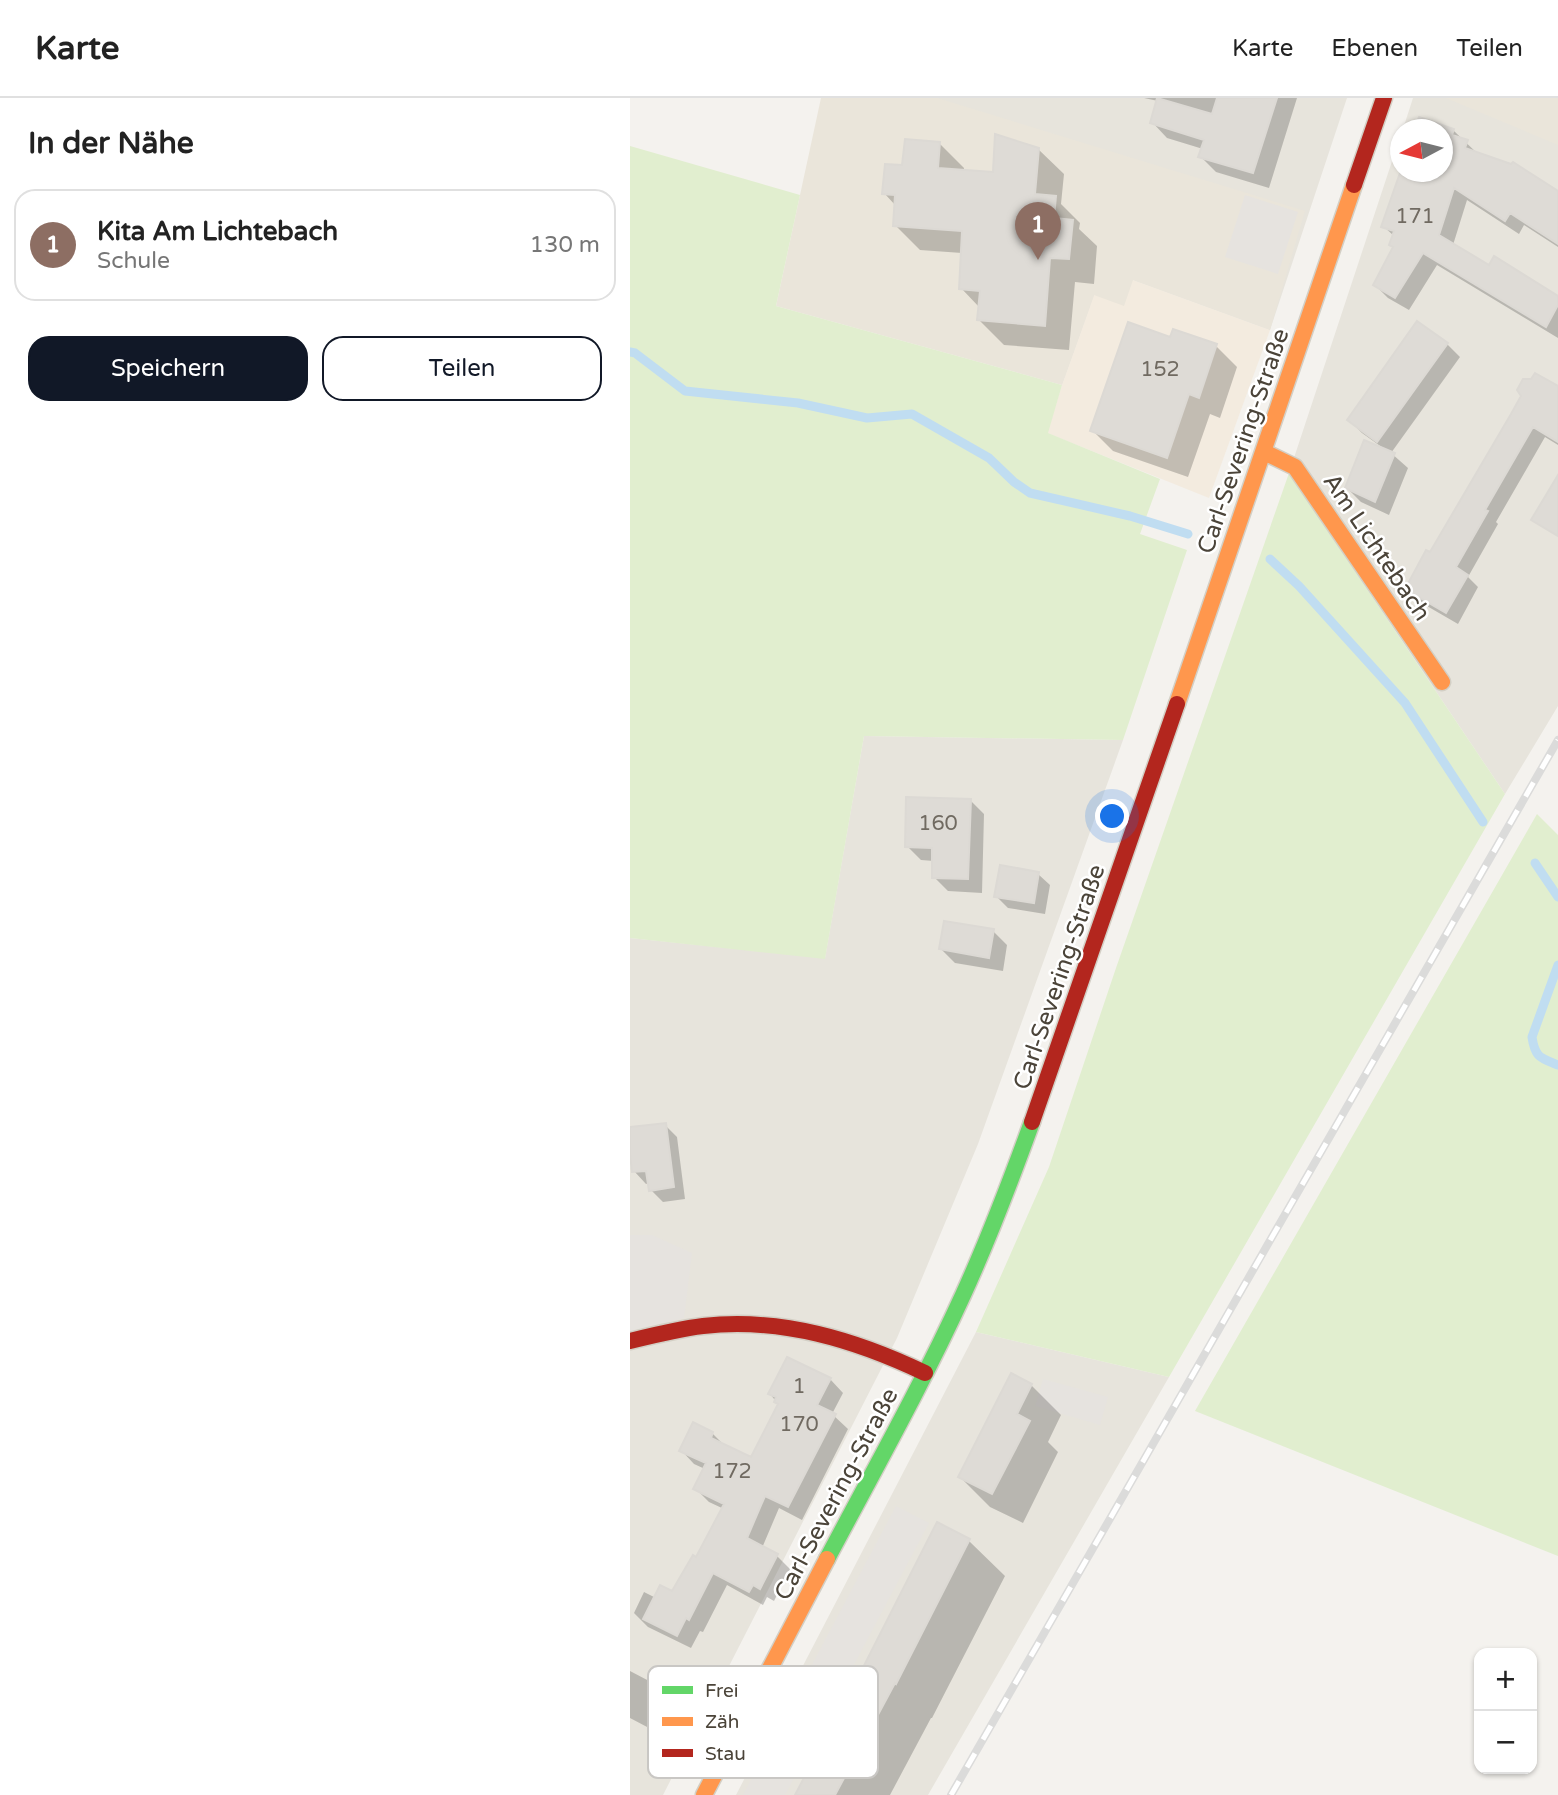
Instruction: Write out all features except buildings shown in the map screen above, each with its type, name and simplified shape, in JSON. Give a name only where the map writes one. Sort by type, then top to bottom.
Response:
[{"type":"street","name":"Carl-Severing-Straße","points":[[772,1666],[925,1373],[973,1272],[1018,1162],[1384,98]]},
{"type":"street","name":"Am Lichtebach","points":[[1264,452],[1295,467],[1442,682]]},
{"type":"street","points":[[630,1341],[656,1333],[713,1325],[775,1326],[862,1344],[898,1358],[925,1373]]},
{"type":"street","name":"Carl-Severing-Straße","points":[[704,1795],[713,1778]]},
{"type":"shaded area","points":[[821,98],[1347,98],[1270,330],[1133,280],[1095,295],[1062,385]]},
{"type":"shaded area","points":[[821,98],[937,98],[1305,211],[1270,330],[1133,280],[1124,306],[1094,295],[1062,385],[776,306]]},
{"type":"shaded area","points":[[1413,98],[1558,98],[1558,706],[1505,794],[1289,473],[1390,167],[1390,182],[1453,182],[1453,119],[1406,119]]},
{"type":"shaded area","points":[[1446,98],[1558,98],[1558,145]]},
{"type":"shaded area","points":[[1245,195],[1298,212],[1278,274],[1225,257]]},
{"type":"shaded area","points":[[1133,280],[1270,330],[1209,498],[1047,433],[1094,295]]},
{"type":"shaded area","points":[[864,736],[1123,740],[978,1144],[897,1338],[729,1666],[648,1666],[648,1778],[672,1778],[663,1795],[630,1795],[630,1331],[652,1235],[630,1235],[630,938],[825,958]]},
{"type":"shaded area","points":[[630,1235],[652,1235],[692,1253],[684,1318],[630,1331]]},
{"type":"shaded area","points":[[976,1332],[1169,1377],[928,1795],[736,1795],[745,1778],[878,1778],[878,1666],[803,1666]]},
{"type":"shaded area","points":[[1043,1379],[1108,1397],[1100,1425],[1035,1406]]},
{"type":"shaded area","points":[[896,1506],[929,1523],[853,1666],[811,1666]]},
{"type":"shaded area","points":[[752,1778],[794,1778],[785,1795],[743,1795]]},
{"type":"green space","points":[[630,146],[800,195],[776,306],[1062,385],[1048,433],[1160,479],[1140,534],[1187,550],[1123,740],[864,736],[825,959],[630,938]]},
{"type":"green space","points":[[1289,473],[1505,794],[1169,1377],[976,1332],[1049,1167]]},
{"type":"green space","points":[[1537,814],[1558,835],[1558,1556],[1195,1411]]},
{"type":"waterway","points":[[630,352],[685,391],[798,403],[867,418],[912,414],[989,458],[1030,493],[1130,516],[1188,534]]},
{"type":"waterway","points":[[1270,559],[1299,586],[1405,703],[1483,822]]},
{"type":"waterway","points":[[1535,863],[1558,897]]},
{"type":"waterway","points":[[1558,965],[1532,1037],[1540,1056],[1558,1065]]},
{"type":"railway","points":[[951,1795],[1558,740]]},
{"type":"traffic: fast","points":[[827,1559],[897,1428],[973,1274],[1032,1122]]},
{"type":"traffic: slow","points":[[1177,704],[1354,185]]},
{"type":"traffic: slow","points":[[1264,452],[1295,467],[1442,682]]},
{"type":"traffic: slow","points":[[771,1666],[827,1559]]},
{"type":"traffic: slow","points":[[704,1795],[713,1778]]},
{"type":"traffic: jam","points":[[1354,185],[1384,98]]},
{"type":"traffic: jam","points":[[1032,1122],[1177,704]]},
{"type":"traffic: jam","points":[[630,1341],[703,1326],[732,1324],[789,1328],[845,1341],[925,1373]]},
{"type":"place","name":"Kita Am Lichtebach","points":[[1038,260]]}]
